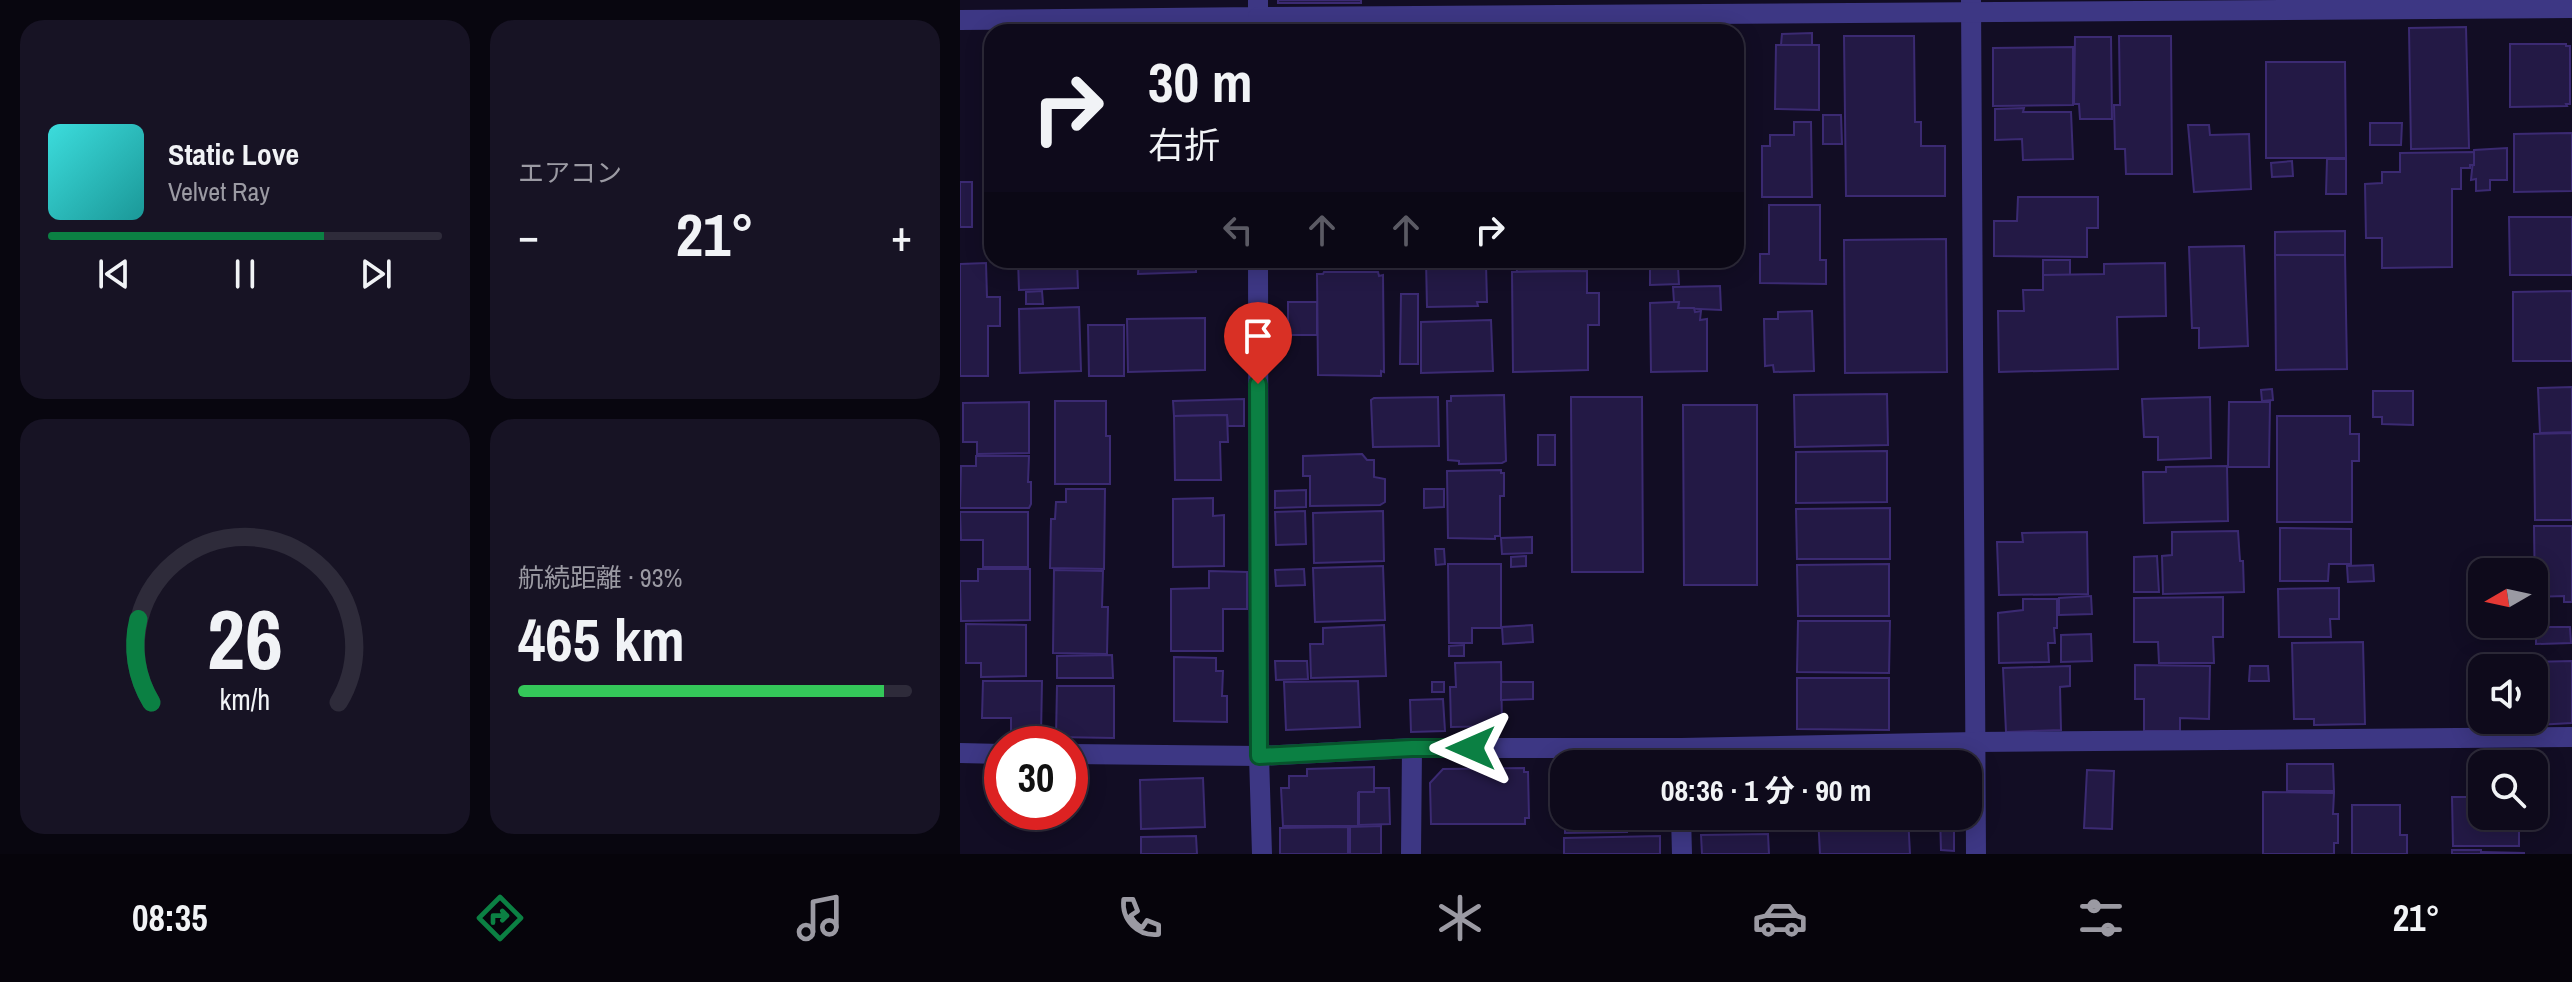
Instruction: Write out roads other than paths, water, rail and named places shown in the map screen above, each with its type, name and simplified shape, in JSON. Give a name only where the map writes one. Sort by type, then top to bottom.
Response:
[{"type":"street","points":[[1971,6],[1976,854]]},
{"type":"street","points":[[960,20],[1971,6],[2572,8]]},
{"type":"street","points":[[1258,268],[1262,854]]},
{"type":"street","points":[[1807,750],[1975,742],[2572,737]]},
{"type":"street","points":[[1411,854],[1412,748]]},
{"type":"street","points":[[1088,754],[1259,756],[1412,748],[1550,752]]},
{"type":"street","points":[[960,753],[984,754]]},
{"type":"street","points":[[1681,830],[1682,854]]}]
